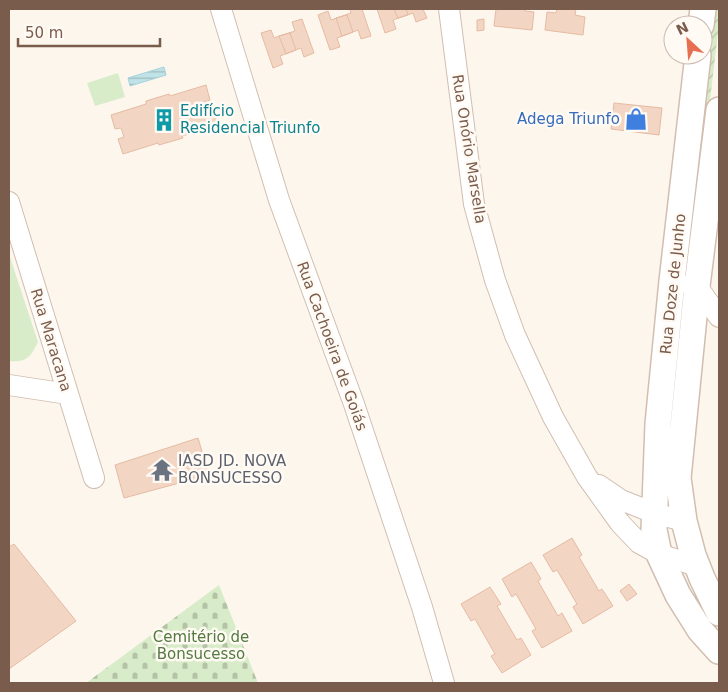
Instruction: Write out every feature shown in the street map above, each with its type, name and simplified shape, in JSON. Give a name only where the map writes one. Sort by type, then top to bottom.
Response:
[{"type":"street","name":"Rua Cachoeira de Goiás","points":[[221,9],[279,200],[354,404],[422,607],[444,683]]},
{"type":"street","name":"Rua Onório Marsella","points":[[449,9],[474,204],[495,280],[515,335],[553,417],[587,477],[620,523],[639,543],[659,554],[697,566]]},
{"type":"street","name":"Rua Doze de Junho","points":[[697,65],[672,280],[658,424],[654,530],[659,554],[678,595],[700,630],[719,651]]},
{"type":"street","name":"Rua Doze de Junho","points":[[719,110],[678,478],[684,521],[697,566],[719,613]]},
{"type":"street","name":"Rua Maracana","points":[[9,202],[94,478]]},
{"type":"street","points":[[672,280],[698,286],[719,317]]},
{"type":"street","points":[[9,385],[68,394]]},
{"type":"street","points":[[587,477],[621,500],[654,513],[684,521]]},
{"type":"green space","points":[[714,9],[719,9],[719,24],[690,269],[684,268],[708,65],[713,65]]},
{"type":"green space","points":[[118,73],[125,97],[95,106],[87,83]]},
{"type":"green space","points":[[9,254],[38,342],[33,352],[27,358],[20,361],[9,361]]},
{"type":"green space","name":"Cemitério de Bonsucesso","points":[[219,585],[258,683],[86,683]]},
{"type":"water","points":[[164,67],[166,75],[130,86],[128,78]]},
{"type":"building","points":[[350,9],[362,9],[371,36],[361,39],[358,30],[337,38],[340,47],[330,50],[318,15],[328,11],[331,20],[351,13]]},
{"type":"building","points":[[377,9],[423,9],[427,18],[416,22],[413,13],[393,20],[396,29],[385,33]]},
{"type":"building","points":[[394,9],[406,9],[408,15],[398,18]]},
{"type":"building","points":[[496,9],[525,9],[525,11],[534,12],[532,30],[494,26]]},
{"type":"building","points":[[557,9],[576,9],[575,15],[585,17],[583,35],[545,30],[547,12],[556,13]]},
{"type":"building","points":[[347,15],[353,32],[342,36],[336,18]]},
{"type":"building","points":[[302,19],[314,53],[304,57],[301,48],[280,56],[283,64],[273,68],[261,33],[271,30],[274,38],[295,31],[292,22]]},
{"type":"building","points":[[484,19],[484,30],[477,31],[477,20]]},
{"type":"building","points":[[290,33],[296,50],[286,54],[279,36]]},
{"type":"building","name":"Edifício Residencial Triunfo","points":[[206,85],[210,100],[204,102],[207,112],[213,110],[218,125],[182,136],[183,138],[159,145],[158,143],[123,154],[118,139],[124,137],[121,128],[115,129],[111,115],[146,104],[146,101]]},
{"type":"building","name":"Adega Triunfo","points":[[614,103],[662,108],[659,135],[611,129]]},
{"type":"building","name":"IASD JD. NOVA BONSUCESSO","points":[[198,438],[209,475],[124,498],[115,465]]},
{"type":"building","points":[[572,538],[582,555],[579,557],[599,591],[602,589],[613,606],[583,624],[573,607],[577,604],[557,570],[553,572],[543,555]]},
{"type":"building","points":[[14,544],[76,621],[9,669],[9,547]]},
{"type":"building","points":[[531,562],[541,579],[538,581],[558,616],[562,613],[572,631],[542,648],[532,631],[536,629],[516,594],[512,597],[502,579]]},
{"type":"building","points":[[629,584],[637,594],[627,601],[620,591]]},
{"type":"building","points":[[490,587],[501,604],[497,606],[517,640],[521,638],[531,655],[502,673],[491,656],[495,654],[475,619],[471,621],[461,604]]},
{"type":"place","name":"Adega Triunfo","points":[[636,119]]},
{"type":"place","name":"Edifício Residencial Triunfo","points":[[164,120]]},
{"type":"place","name":"IASD JD. NOVA BONSUCESSO","points":[[162,470]]}]
